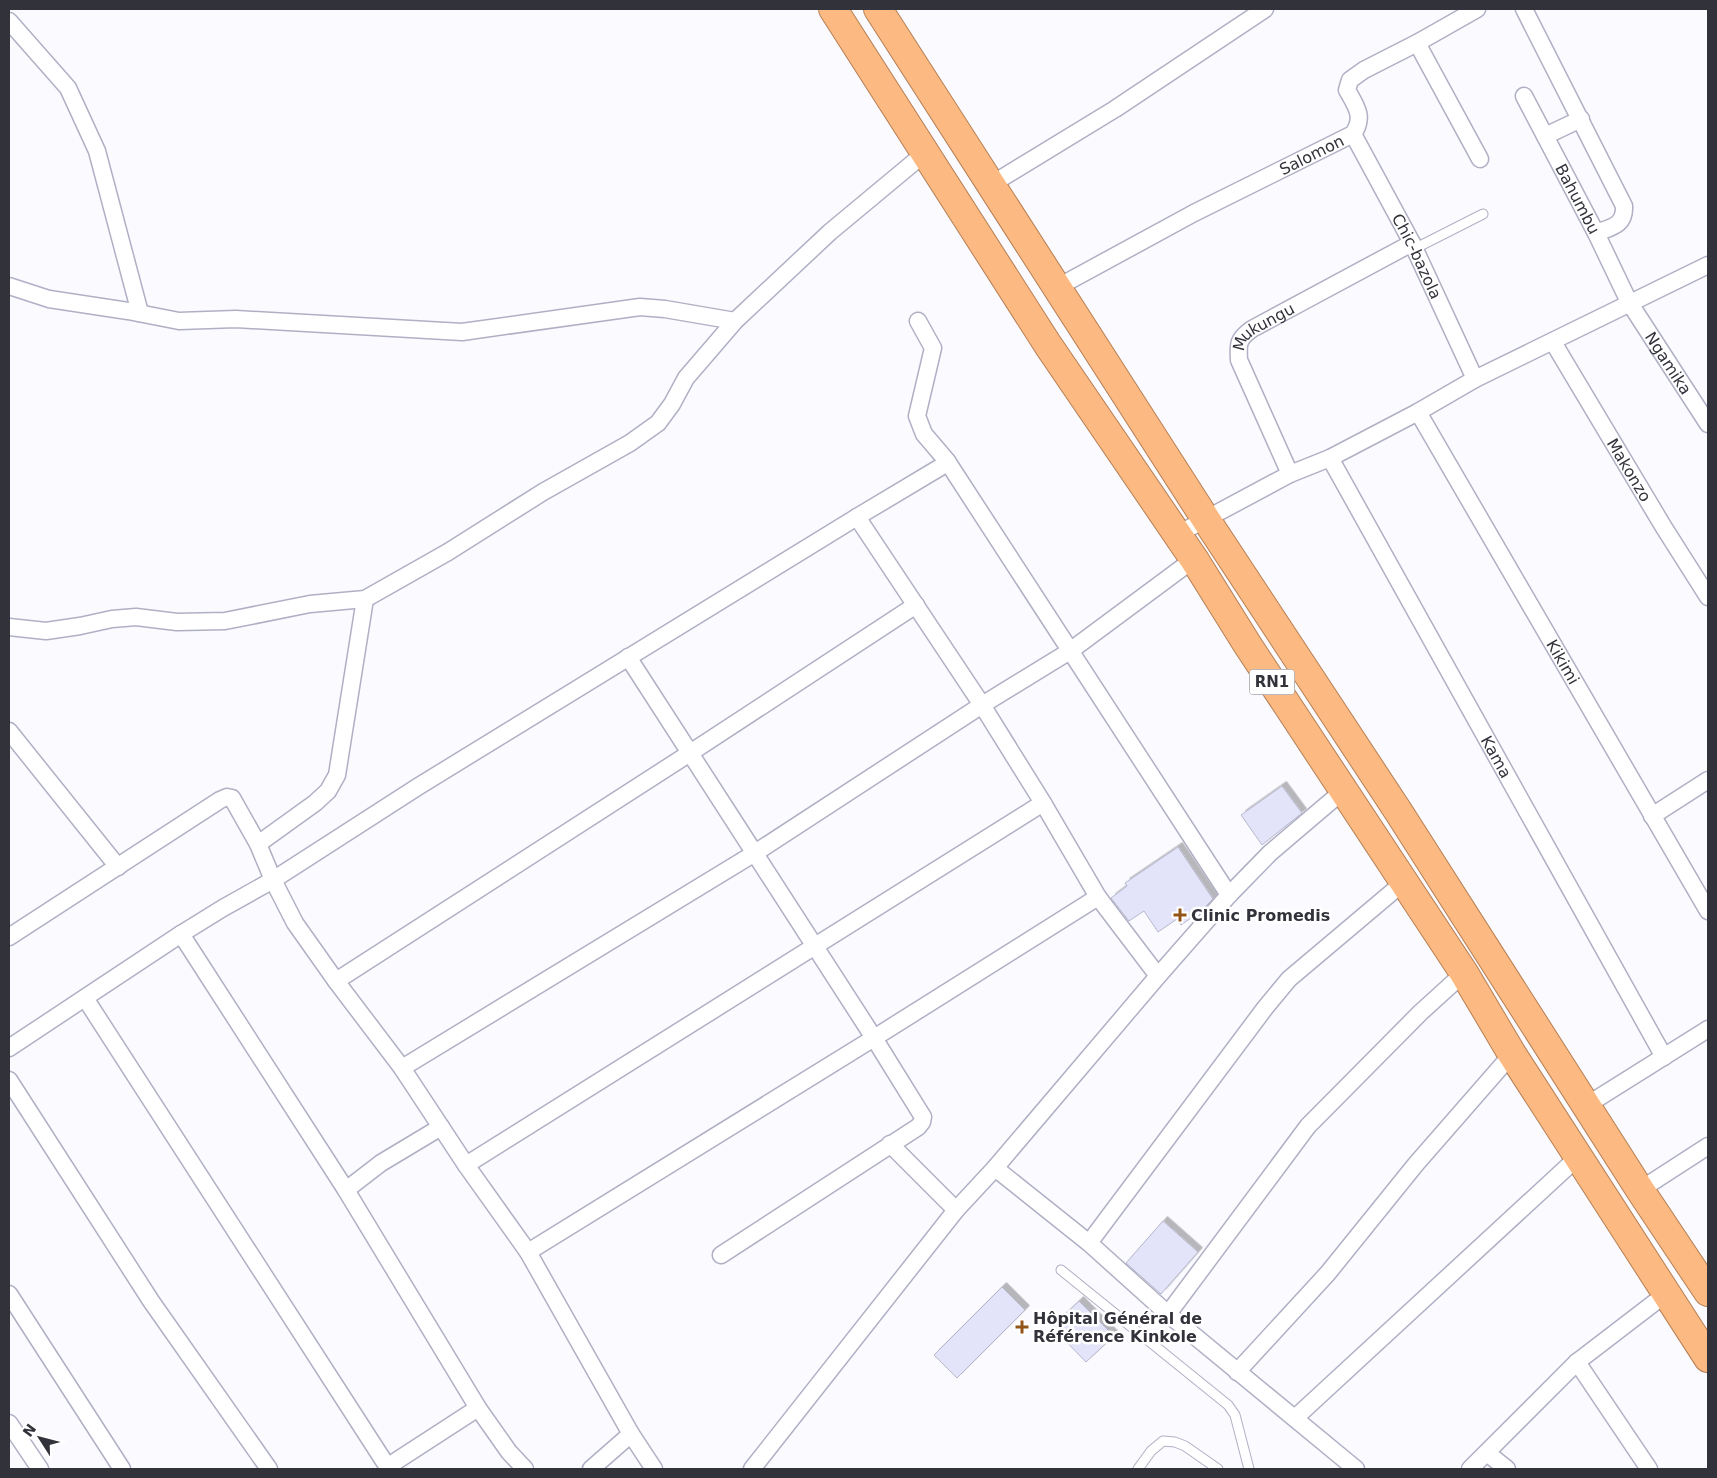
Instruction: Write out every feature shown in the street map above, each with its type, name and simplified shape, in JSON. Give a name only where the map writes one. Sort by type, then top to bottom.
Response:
[{"type":"highway","name":"RN1","points":[[833,9],[1048,345],[1178,534],[1247,644],[1464,973],[1512,1054],[1708,1358]]},
{"type":"highway","name":"RN1","points":[[878,9],[1206,518],[1403,819],[1640,1190],[1707,1287]]},
{"type":"street","points":[[992,184],[1115,109],[1265,9]]},
{"type":"street","name":"Salomon","points":[[1058,287],[1194,213],[1353,134],[1358,128],[1360,118],[1347,90],[1350,80],[1364,70],[1477,9]]},
{"type":"street","points":[[1524,9],[1624,206],[1625,214],[1620,223],[1596,233]]},
{"type":"street","points":[[9,21],[68,88],[97,151],[140,313]]},
{"type":"street","points":[[1417,42],[1480,159]]},
{"type":"street","name":"Bahumbu","points":[[1524,96],[1596,233],[1629,302]]},
{"type":"street","points":[[1545,136],[1581,119]]},
{"type":"street","name":"Chic-bazola","points":[[1353,134],[1413,246],[1474,379]]},
{"type":"street","points":[[9,627],[46,631],[112,619],[136,618],[185,622],[225,621],[310,604],[365,599],[448,552],[542,492],[630,443],[658,423],[672,404],[686,378],[735,321],[830,232],[925,153]]},
{"type":"street","name":"Mukungu","points":[[1290,474],[1239,360],[1238,344],[1243,336],[1252,329],[1413,246]]},
{"type":"street","points":[[1178,534],[1290,474],[1330,458],[1418,412],[1474,379],[1708,265]]},
{"type":"street","points":[[9,286],[49,299],[178,321],[236,319],[462,332],[640,307],[666,309],[735,321]]},
{"type":"street","name":"Ngamika","points":[[1629,302],[1708,424]]},
{"type":"street","points":[[918,321],[933,348],[917,416],[924,434],[948,461],[1229,894]]},
{"type":"street","name":"Makonzo","points":[[1553,342],[1663,526],[1708,597]]},
{"type":"street","name":"Kikimi","points":[[1418,412],[1708,911]]},
{"type":"street","name":"Kama","points":[[1330,458],[1664,1057]]},
{"type":"street","points":[[9,1048],[181,934],[273,880],[419,786],[948,461]]},
{"type":"street","points":[[857,517],[982,705],[1043,803],[1098,897],[1158,976]]},
{"type":"street","points":[[402,1068],[755,853],[982,705],[1070,651],[1194,559]]},
{"type":"street","points":[[258,844],[328,792],[337,775],[365,599]]},
{"type":"street","points":[[336,981],[916,606]]},
{"type":"street","points":[[628,657],[923,1117],[918,1127],[721,1255]]},
{"type":"street","points":[[9,732],[118,866]]},
{"type":"street","points":[[1652,816],[1708,780]]},
{"type":"street","points":[[752,1469],[956,1210],[995,1168],[1229,894],[1270,853],[1344,790]]},
{"type":"street","points":[[9,936],[220,800],[227,797],[232,798],[258,844],[294,923],[402,1068],[466,1165],[528,1252],[631,1434],[654,1469]]},
{"type":"street","points":[[466,1165],[1043,803]]},
{"type":"street","points":[[1089,1243],[1265,1008],[1289,979],[1404,882]]},
{"type":"street","points":[[528,1252],[1098,897]]},
{"type":"street","points":[[181,934],[346,1190],[478,1408],[509,1452],[525,1469]]},
{"type":"street","points":[[1168,1314],[1308,1126],[1420,1013],[1464,973]]},
{"type":"street","points":[[85,998],[388,1468],[478,1408]]},
{"type":"street","points":[[1587,1105],[1708,1029]]},
{"type":"street","points":[[1237,1372],[1328,1273],[1416,1164],[1512,1054]]},
{"type":"street","points":[[9,1080],[152,1300],[269,1469]]},
{"type":"street","points":[[346,1190],[381,1163],[441,1127]]},
{"type":"street","points":[[890,1144],[956,1210]]},
{"type":"street","points":[[1640,1190],[1708,1146]]},
{"type":"street","points":[[1295,1418],[1578,1157]]},
{"type":"street","points":[[995,1168],[1089,1243],[1168,1314],[1356,1469]]},
{"type":"street","points":[[1470,1469],[1577,1362],[1667,1293]]},
{"type":"street","points":[[9,1294],[122,1469]]},
{"type":"street","points":[[1577,1362],[1649,1469]]},
{"type":"street","points":[[9,1423],[40,1469]]},
{"type":"street","points":[[591,1469],[631,1434]]},
{"type":"street","points":[[1487,1453],[1507,1469]]},
{"type":"lane","points":[[1413,246],[1483,214]]},
{"type":"lane","points":[[1061,1270],[1228,1405],[1235,1415],[1249,1469]]},
{"type":"lane","points":[[1138,1469],[1152,1451],[1163,1441],[1175,1442],[1185,1446],[1218,1469]]},
{"type":"building","points":[[1282,786],[1302,813],[1262,845],[1241,815]]},
{"type":"building","points":[[1178,847],[1213,899],[1201,911],[1181,925],[1177,919],[1158,932],[1144,911],[1129,921],[1111,898],[1127,886],[1125,883]]},
{"type":"building","points":[[1163,1221],[1198,1252],[1161,1294],[1126,1263]]},
{"type":"building","points":[[1002,1287],[1025,1310],[957,1378],[934,1355]]},
{"type":"building","points":[[1079,1301],[1114,1336],[1086,1362],[1052,1327]]},
{"type":"place","name":"Clinic Promedis","points":[[1180,915]]},
{"type":"place","name":"Hôpital Général de Référence Kinkole","points":[[1022,1327]]}]
